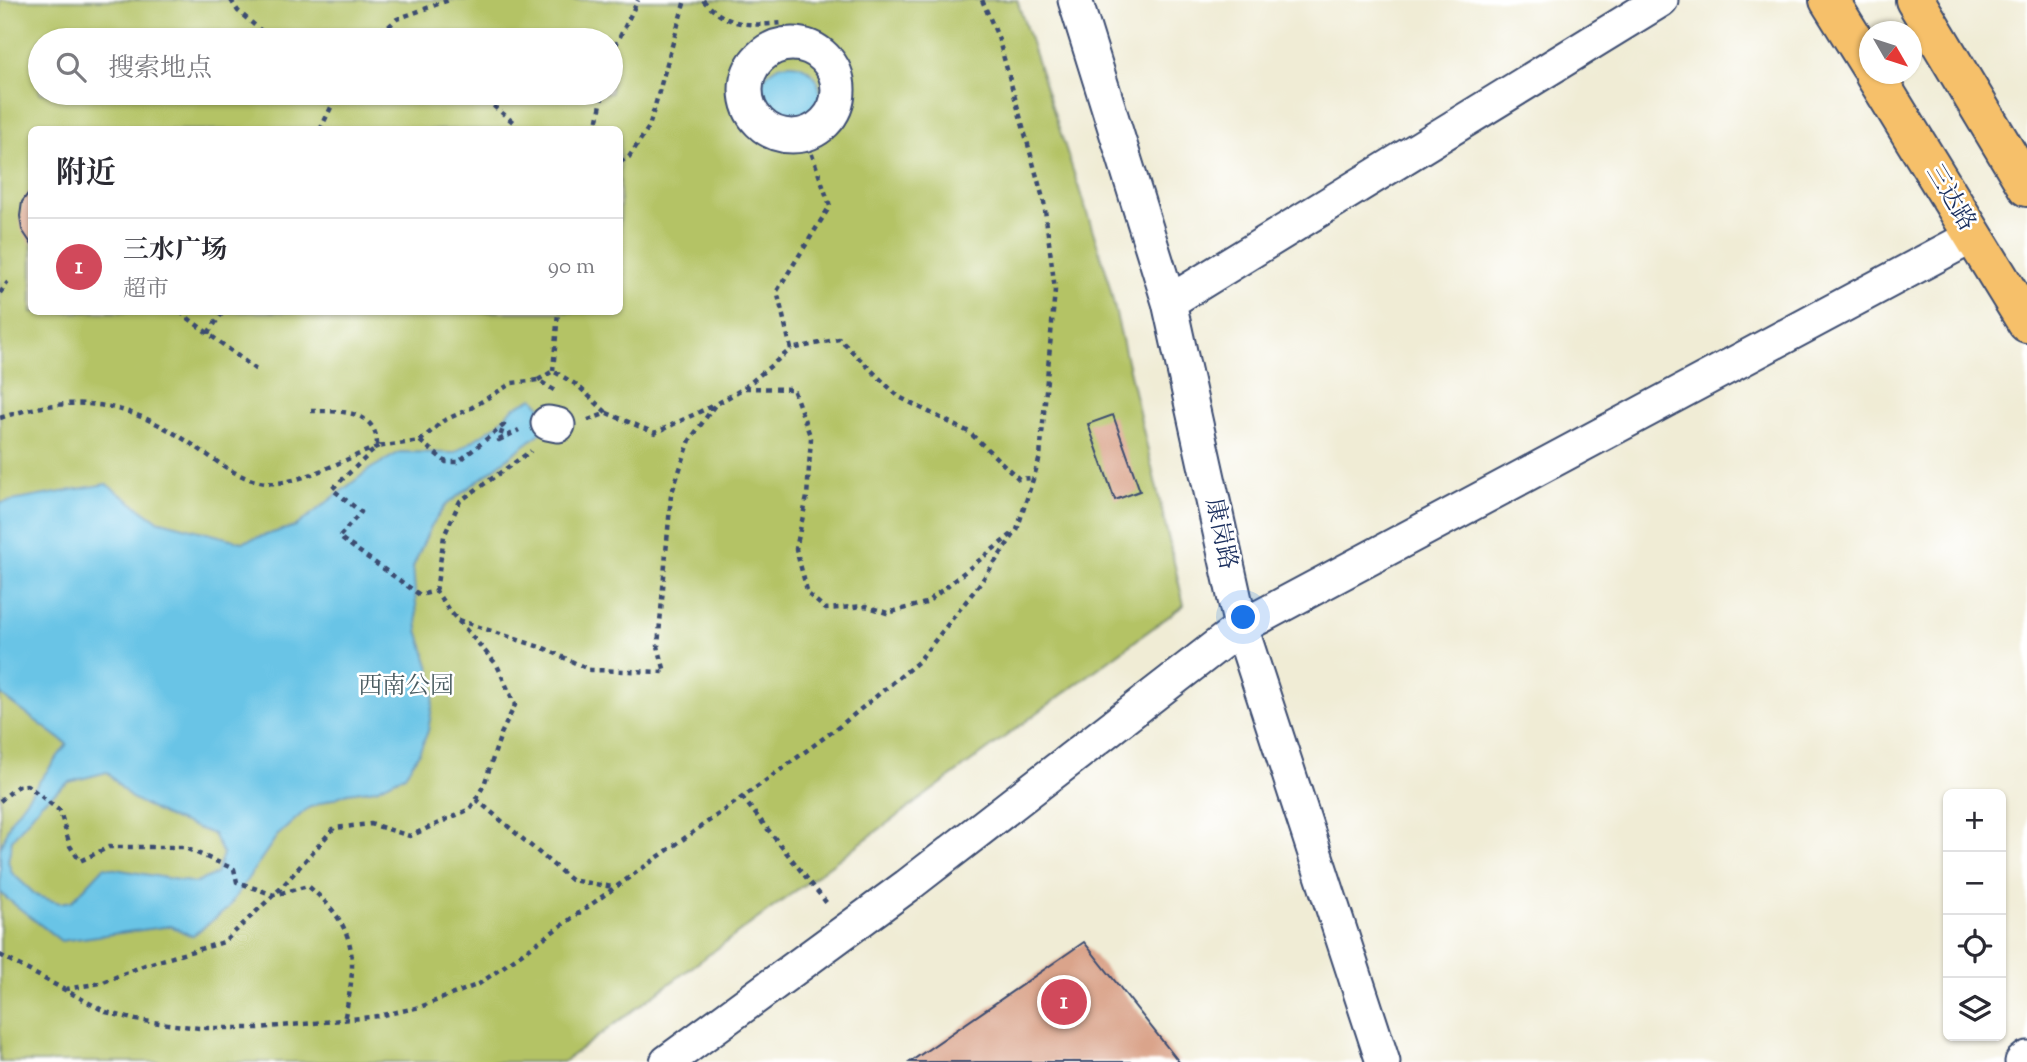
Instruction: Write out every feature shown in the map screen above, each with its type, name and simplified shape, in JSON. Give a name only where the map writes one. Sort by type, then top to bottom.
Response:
[{"type":"main road","points":[[1829,0],[1859,48]]},
{"type":"main road","points":[[1915,0],[2027,187]]},
{"type":"main road","name":"三达路","points":[[1880,84],[2027,323]]},
{"type":"street","name":"康岗路","points":[[1075,0],[1169,302],[1241,627],[1383,1062]]},
{"type":"street","points":[[1169,302],[1661,0]]},
{"type":"street","points":[[795,43],[813,47],[828,59],[836,75],[839,94],[834,112],[822,126],[805,135],[788,137],[772,132],[758,122],[749,108],[745,90],[749,71],[760,55],[776,46],[795,43]]},
{"type":"street","points":[[667,1062],[918,878],[1241,627],[1973,236]]},
{"type":"street","points":[[2022,1062],[2027,1058]]},
{"type":"path","points":[[232,0],[238,12],[257,28]]},
{"type":"path","points":[[387,28],[397,19],[449,0]]},
{"type":"path","points":[[623,31],[638,0]]},
{"type":"path","points":[[623,160],[629,157],[649,127],[685,0]]},
{"type":"path","points":[[703,0],[716,16],[748,26],[782,23],[795,43]]},
{"type":"path","points":[[0,955],[106,1012],[136,1020],[199,1028],[258,1028],[344,1020],[420,1007],[478,984],[840,726],[918,662],[979,585],[1017,530],[1040,457],[1055,290],[1044,202],[998,37],[982,0]]},
{"type":"path","points":[[322,126],[332,105]]},
{"type":"path","points":[[493,105],[513,121],[515,126]]},
{"type":"path","points":[[597,126],[601,105]]},
{"type":"path","points":[[791,349],[777,291],[830,206],[805,135]]},
{"type":"path","points":[[0,293],[8,282]]},
{"type":"path","points":[[184,315],[258,372]]},
{"type":"path","points":[[208,333],[221,315]]},
{"type":"path","points":[[553,371],[558,315]]},
{"type":"path","points":[[553,371],[576,385],[607,413],[655,433],[744,388],[791,349],[839,339],[899,397],[969,432],[1019,479],[1033,478]]},
{"type":"path","points":[[0,418],[28,409],[79,402],[116,408],[162,425],[245,479],[269,483],[298,480],[377,447],[420,441],[443,421],[471,408],[512,383],[538,380],[553,371]]},
{"type":"path","points":[[65,989],[101,983],[145,965],[224,942],[274,895],[334,828],[371,824],[410,836],[470,809],[484,785],[501,734],[515,705],[496,665],[436,591],[444,536],[460,501],[554,427],[563,412],[554,389],[538,380]]},
{"type":"path","points":[[744,388],[793,389],[811,438],[807,497],[796,549],[808,594],[826,609],[866,606],[887,613],[926,603],[1017,530]]},
{"type":"path","points":[[457,620],[546,649],[590,670],[665,672],[658,646],[671,495],[690,440],[715,405]]},
{"type":"path","points":[[311,411],[355,414],[370,422],[377,435],[377,447],[332,489],[361,512],[339,537],[420,595],[436,591]]},
{"type":"path","points":[[420,441],[446,462],[458,462],[504,425],[499,440],[538,420],[554,427],[607,413]]},
{"type":"path","points":[[0,801],[18,786],[27,785],[60,811],[70,846],[80,861],[109,847],[183,847],[234,869],[237,882],[274,895],[307,886],[326,901],[343,923],[352,957],[352,986],[344,1020]]},
{"type":"path","points":[[742,797],[847,930]]},
{"type":"path","points":[[476,799],[571,880],[614,887]]},
{"type":"green space","name":"西南公园","points":[[0,0],[1017,0],[1106,271],[1184,605],[563,1062],[0,1062]]},
{"type":"water","points":[[784,64],[796,64],[815,77],[820,94],[818,106],[807,119],[796,124],[784,124],[765,111],[760,100],[760,88],[773,69]]},
{"type":"water","points":[[533,398],[546,412],[543,431],[445,506],[430,528],[413,567],[418,630],[430,669],[434,695],[428,731],[419,753],[405,775],[376,789],[348,793],[308,808],[277,836],[227,909],[192,936],[171,926],[61,941],[0,893],[0,849],[11,820],[67,744],[1,695],[0,503],[106,484],[157,520],[242,542],[296,526],[370,469],[400,452],[454,453],[498,424],[513,408]],"holes":[[[107,772],[130,797],[163,815],[213,834],[223,854],[216,874],[195,883],[104,867],[72,901],[60,903],[37,896],[12,873],[8,861],[12,840],[41,803],[69,782]]]},
{"type":"building","points":[[28,194],[28,239],[22,230],[22,202]]},
{"type":"building","points":[[1113,415],[1140,491],[1115,500],[1088,424]]},
{"type":"building","points":[[1084,942],[1179,1062],[910,1062]]},
{"type":"place","name":"三水广场","points":[[1064,1002]]}]
